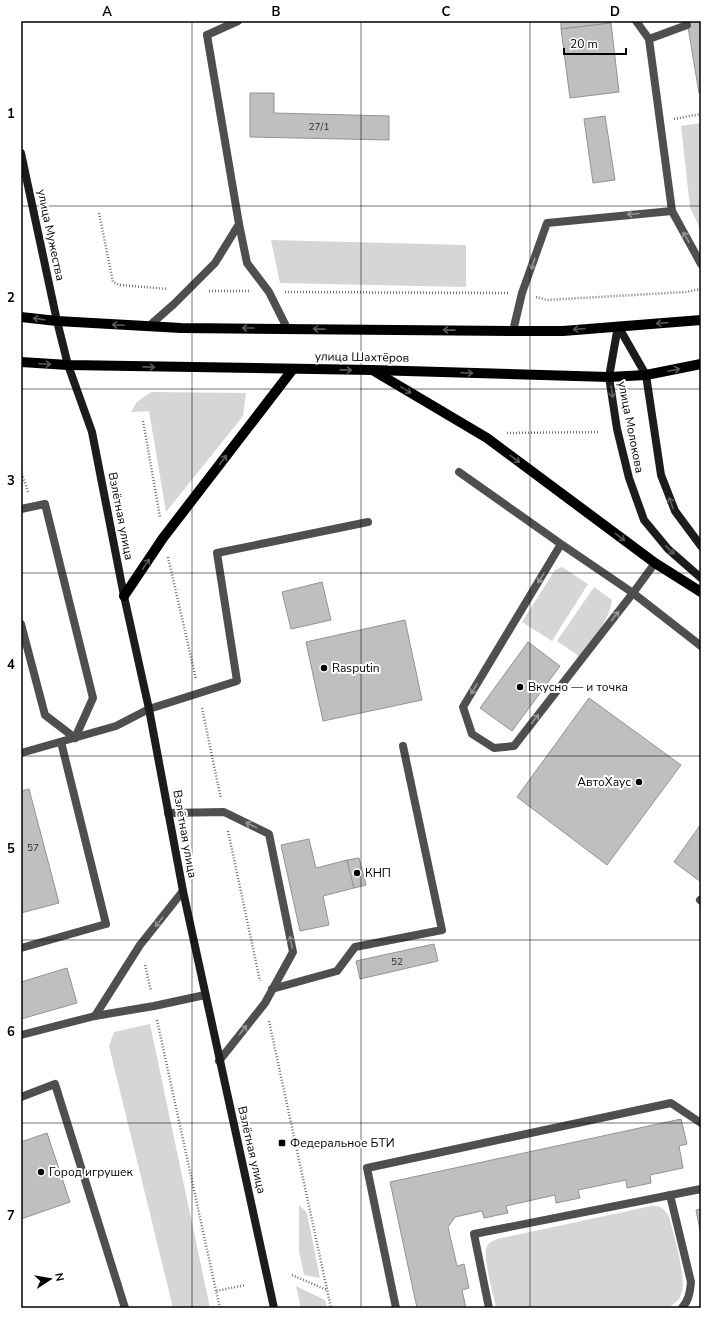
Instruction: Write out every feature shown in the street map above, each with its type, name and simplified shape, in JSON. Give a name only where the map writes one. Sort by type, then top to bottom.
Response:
[{"type":"main road","name":"улица Мужества","points":[[21,153],[57,321],[68,365]]},
{"type":"main road","points":[[21,317],[57,321],[181,328],[514,331],[564,331],[701,320]]},
{"type":"main road","name":"улица Молокова","points":[[618,326],[646,375],[661,475],[674,511],[701,546]]},
{"type":"main road","name":"улица Молокова","points":[[618,326],[610,377],[617,429],[629,478],[644,520],[668,549],[701,578]]},
{"type":"main road","name":"улица Шахтёров","points":[[21,362],[68,365],[372,370],[610,377],[646,375],[701,364]]},
{"type":"main road","name":"Взлётная улица","points":[[68,365],[92,432],[124,596],[149,709],[183,891],[274,1308]]},
{"type":"main road","points":[[124,596],[164,538],[293,369]]},
{"type":"main road","points":[[372,370],[487,438],[655,563],[701,592]]},
{"type":"street","points":[[238,21],[207,35],[247,263],[269,292],[287,328]]},
{"type":"street","points":[[636,21],[649,39],[672,211],[701,264]]},
{"type":"street","points":[[649,39],[687,25]]},
{"type":"street","points":[[514,331],[522,293],[547,222],[672,211]]},
{"type":"street","points":[[149,326],[215,263],[239,224]]},
{"type":"street","points":[[459,472],[561,544],[634,593],[701,646]]},
{"type":"street","points":[[21,509],[44,504],[93,698],[75,738]]},
{"type":"street","points":[[21,753],[116,726],[149,709],[237,681],[217,554],[368,522]]},
{"type":"street","points":[[561,544],[463,707],[472,734],[494,748],[514,746],[634,593],[655,563]]},
{"type":"street","points":[[21,624],[45,715],[75,738]]},
{"type":"street","points":[[21,948],[106,924],[60,742]]},
{"type":"street","points":[[272,989],[337,971],[355,947],[442,930],[402,746]]},
{"type":"street","points":[[168,813],[224,812],[269,834],[293,952],[265,1003],[219,1061]]},
{"type":"street","points":[[95,1016],[140,945],[183,891]]},
{"type":"street","points":[[21,1036],[95,1016],[154,1006],[205,995]]},
{"type":"street","points":[[21,1097],[55,1084],[125,1308]]},
{"type":"street","points":[[396,1308],[366,1168],[671,1103],[701,1123]]},
{"type":"street","points":[[490,1308],[474,1234],[701,1189]]},
{"type":"street","points":[[670,1195],[691,1282],[687,1302],[682,1308]]},
{"type":"path","points":[[660,122],[701,114]]},
{"type":"path","points":[[99,213],[113,282],[120,285],[187,290],[269,292],[522,293],[547,300],[686,292],[701,289]]},
{"type":"path","points":[[143,421],[164,538],[331,1308]]},
{"type":"path","points":[[506,433],[600,432]]},
{"type":"path","points":[[21,471],[33,506]]},
{"type":"path","points":[[140,945],[220,1308]]},
{"type":"path","points":[[292,1275],[327,1290]]},
{"type":"path","points":[[216,1291],[246,1285]]},
{"type":"shaded area","points":[[701,123],[701,231],[690,207],[681,126]]},
{"type":"shaded area","points":[[271,240],[466,245],[466,287],[280,283]]},
{"type":"shaded area","points":[[151,392],[246,393],[243,416],[166,512],[149,411],[131,412],[137,402]]},
{"type":"shaded area","points":[[562,567],[588,584],[552,641],[522,622],[555,570]]},
{"type":"shaded area","points":[[594,587],[612,600],[611,608],[604,623],[580,657],[557,641]]},
{"type":"shaded area","points":[[150,1024],[210,1308],[173,1308],[109,1046],[114,1032]]},
{"type":"shaded area","points":[[299,1205],[307,1213],[320,1278],[304,1275],[299,1251]]},
{"type":"shaded area","points":[[651,1206],[662,1208],[669,1216],[683,1279],[683,1288],[680,1297],[668,1308],[496,1308],[486,1258],[487,1246],[490,1243],[497,1239]]},
{"type":"shaded area","points":[[296,1286],[325,1300],[327,1308],[301,1308]]},
{"type":"building","points":[[561,21],[611,21],[611,23],[561,29]]},
{"type":"building","points":[[687,21],[701,21],[701,92],[699,93]]},
{"type":"building","points":[[611,23],[619,92],[570,98],[561,29]]},
{"type":"building","points":[[250,93],[274,93],[274,113],[389,116],[389,140],[250,137]]},
{"type":"building","points":[[605,116],[615,180],[593,183],[584,119]]},
{"type":"building","points":[[322,582],[331,620],[291,629],[282,592]]},
{"type":"building","points":[[405,620],[422,700],[323,721],[306,642]]},
{"type":"building","name":"Вкусно — и точка","points":[[528,642],[560,666],[512,731],[480,708]]},
{"type":"building","points":[[589,698],[681,765],[607,865],[517,797]]},
{"type":"building","points":[[29,789],[59,903],[21,913],[21,791]]},
{"type":"building","points":[[701,824],[701,882],[674,862]]},
{"type":"building","points":[[309,839],[316,868],[347,860],[354,888],[323,896],[329,925],[300,931],[281,845]]},
{"type":"building","name":"КНП","points":[[359,858],[366,885],[354,888],[347,860]]},
{"type":"building","points":[[434,944],[438,961],[360,979],[356,961]]},
{"type":"building","points":[[67,968],[77,1003],[21,1019],[21,982]]},
{"type":"building","points":[[681,1119],[687,1144],[679,1146],[683,1168],[650,1175],[651,1183],[627,1188],[626,1180],[578,1190],[580,1198],[556,1203],[555,1195],[506,1206],[508,1213],[484,1218],[482,1211],[455,1217],[448,1227],[457,1266],[464,1264],[469,1288],[462,1290],[466,1308],[417,1308],[390,1182]]},
{"type":"building","name":"Город игрушек","points":[[47,1133],[70,1202],[21,1219],[21,1142]]},
{"type":"building","points":[[701,1209],[701,1235],[696,1210]]},
{"type":"place","name":"Rasputin","points":[[324,668]]},
{"type":"place","name":"Вкусно — и точка","points":[[520,687]]},
{"type":"place","name":"АвтоХаус","points":[[639,782]]},
{"type":"place","name":"КНП","points":[[357,873]]},
{"type":"place","name":"Федеральное БТИ","points":[[282,1143]]},
{"type":"place","name":"Город игрушек","points":[[41,1172]]}]
